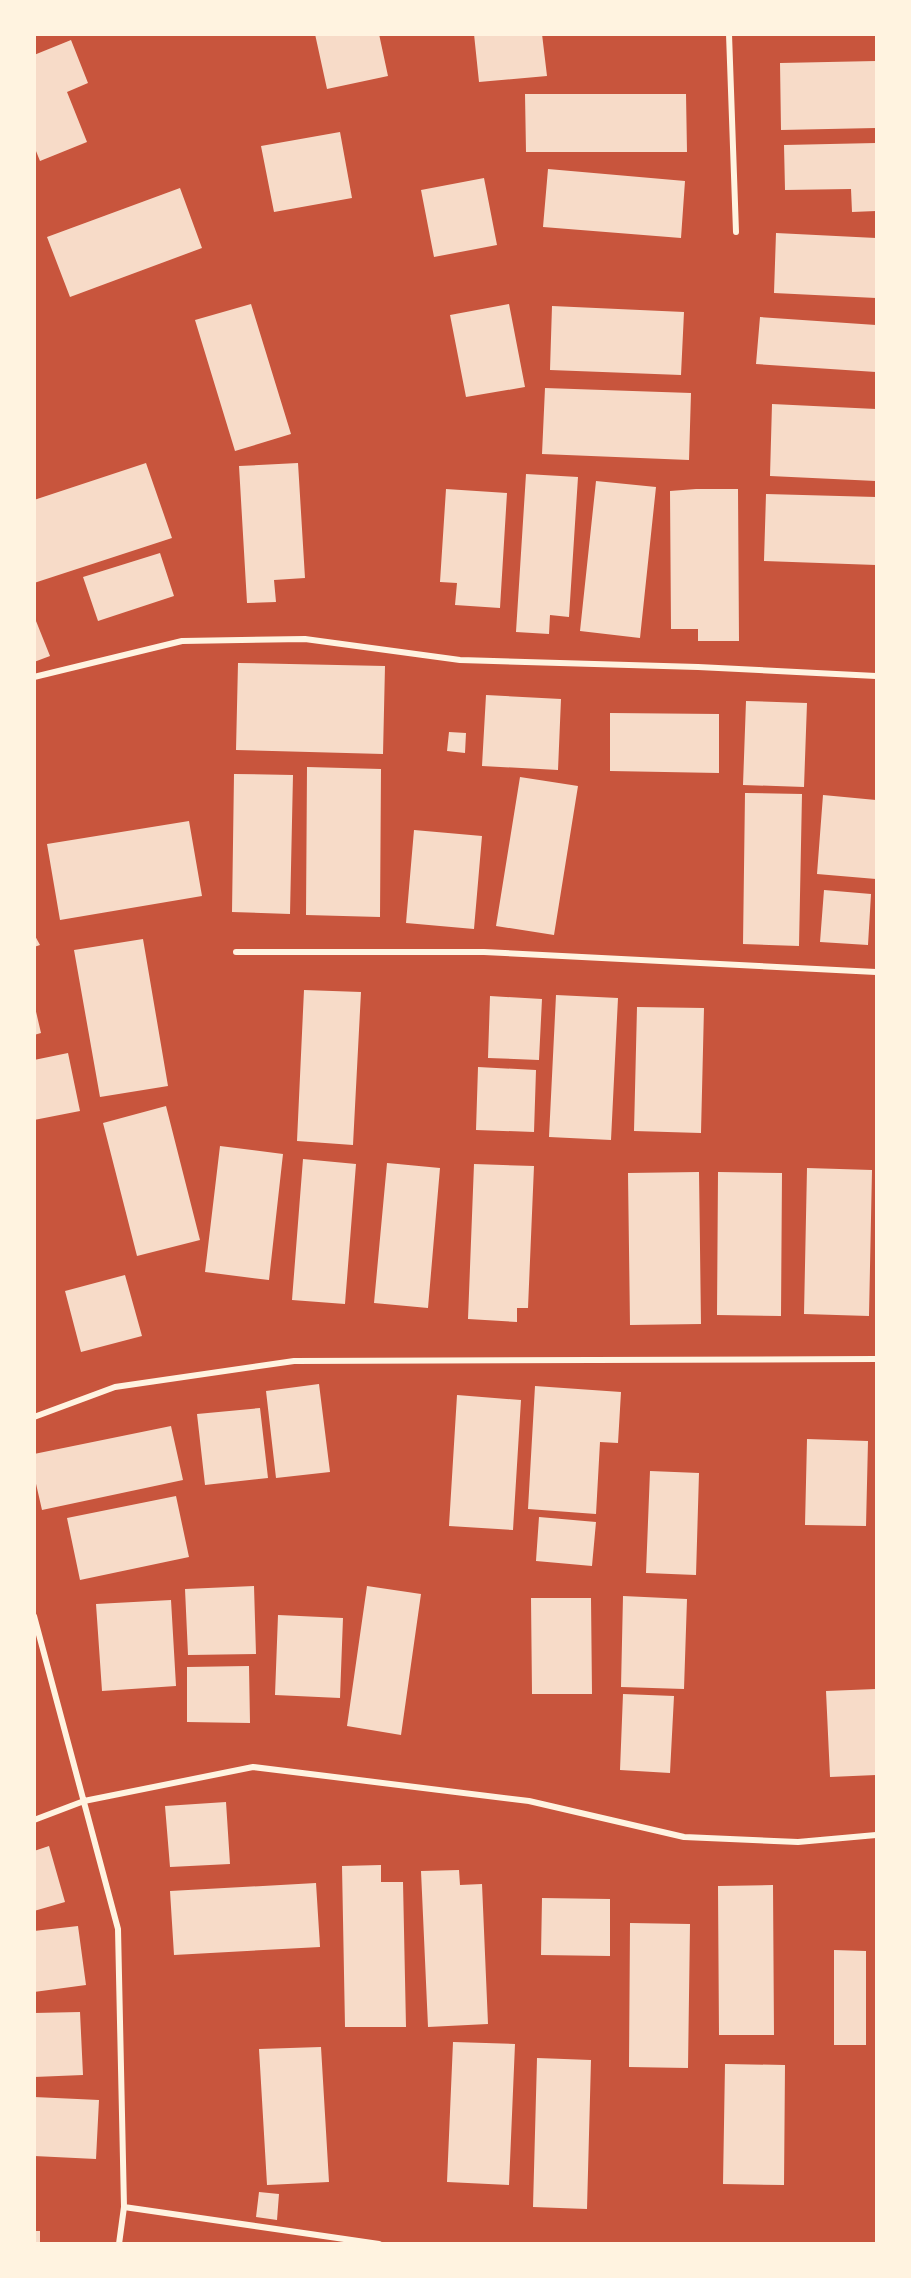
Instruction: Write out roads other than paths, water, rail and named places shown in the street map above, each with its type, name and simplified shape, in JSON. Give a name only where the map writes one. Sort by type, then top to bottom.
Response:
[{"type":"street","points":[[729,34],[736,232]]},
{"type":"street","points":[[34,677],[182,640],[305,639],[460,660],[698,667],[876,676]]},
{"type":"street","points":[[236,952],[484,952],[876,972]]},
{"type":"street","points":[[34,1417],[115,1387],[294,1361],[876,1359]]},
{"type":"street","points":[[34,1616],[118,1929],[124,2207],[119,2244]]},
{"type":"street","points":[[34,1820],[84,1801],[253,1767],[529,1802],[684,1837],[798,1842],[876,1835]]},
{"type":"street","points":[[124,2207],[379,2244]]}]
